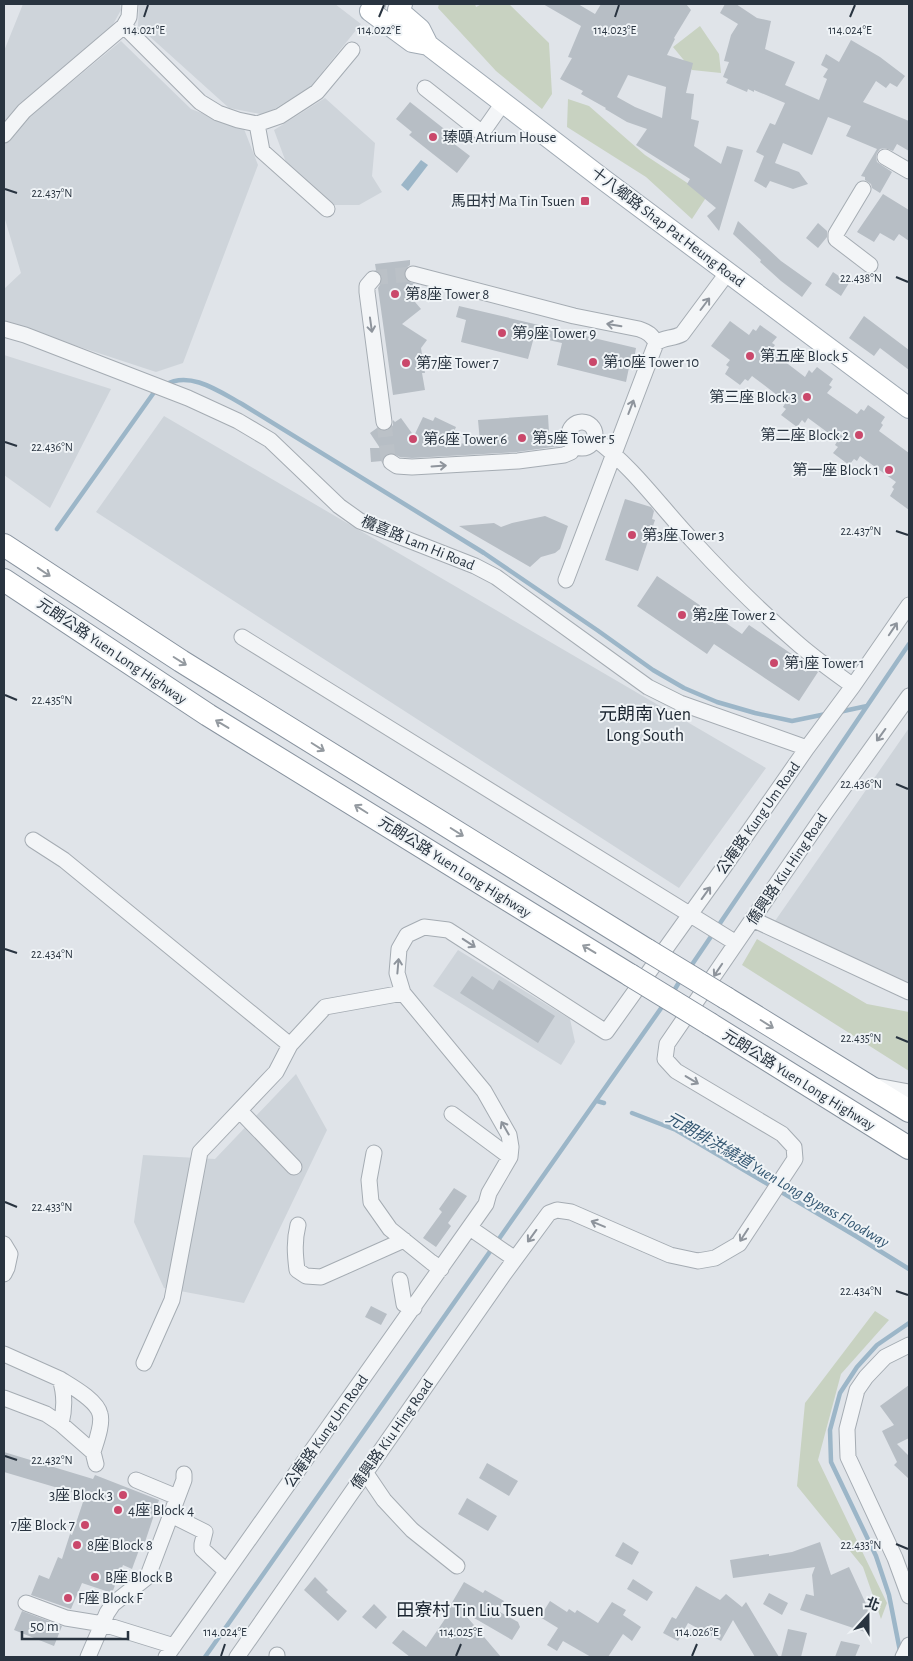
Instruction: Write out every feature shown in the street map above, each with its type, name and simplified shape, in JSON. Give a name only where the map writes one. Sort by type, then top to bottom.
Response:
[{"type":"highway","name":"元朗公路 Yuen Long Highway","points":[[4,545],[181,661],[909,1111]]},
{"type":"highway","name":"元朗公路 Yuen Long Highway","points":[[4,580],[208,715],[909,1148]]},
{"type":"main road","name":"十八鄉路 Shap Pat Heung Road","points":[[369,6],[394,10],[420,29],[428,45],[909,408]]},
{"type":"street","points":[[4,135],[24,111],[124,26],[129,17],[130,4]]},
{"type":"street","points":[[124,26],[200,102],[218,113],[257,124],[280,116],[318,92],[352,50]]},
{"type":"street","points":[[425,88],[482,133],[503,103]]},
{"type":"street","points":[[257,124],[262,151],[327,209]]},
{"type":"street","points":[[885,157],[909,172]]},
{"type":"street","points":[[863,189],[836,234],[836,239],[870,265]]},
{"type":"street","points":[[566,580],[656,343],[660,340],[677,337],[682,334],[728,272]]},
{"type":"street","points":[[413,274],[574,316],[639,329],[652,336],[656,343]]},
{"type":"street","points":[[373,279],[367,286],[367,292],[384,422]]},
{"type":"street","name":"欖喜路 Lam Hi Road","points":[[4,329],[25,335],[133,376],[238,421],[270,440],[339,506],[360,521],[475,566],[496,577],[648,687],[680,703],[807,748]]},
{"type":"street","points":[[580,422],[592,426],[595,438],[590,445],[583,448],[575,445],[570,439],[570,430],[580,422]]},
{"type":"street","points":[[595,438],[614,453],[737,588],[849,692]]},
{"type":"street","points":[[391,462],[404,467],[412,467],[527,460],[564,455],[571,452],[575,445]]},
{"type":"street","name":"公庵路 Kung Um Road","points":[[403,993],[397,973],[399,949],[407,935],[424,927],[448,930],[606,1032],[807,748],[849,692],[909,604]]},
{"type":"street","points":[[242,637],[736,943]]},
{"type":"street","name":"僑興路 Kiu Hing Road","points":[[237,1657],[365,1472],[549,1213],[557,1210],[571,1212],[670,1254],[698,1261],[715,1258],[739,1244],[795,1159],[794,1147],[782,1134],[676,1071],[665,1059],[667,1044],[826,812],[909,696]]},
{"type":"street","points":[[33,840],[64,860],[290,1045]]},
{"type":"street","points":[[752,919],[909,992]]},
{"type":"street","points":[[144,1363],[172,1300],[200,1152],[276,1072],[290,1045],[325,1007],[403,993],[484,1091],[509,1135],[512,1147],[510,1157],[452,1114]]},
{"type":"street","points":[[861,1082],[909,1092]]},
{"type":"street","points":[[240,1111],[294,1167]]},
{"type":"street","points":[[374,1153],[369,1180],[371,1202],[390,1229],[441,1269]]},
{"type":"street","name":"公庵路 Kung Um Road","points":[[170,1652],[470,1228],[486,1204],[489,1193],[510,1157]]},
{"type":"street","points":[[298,1225],[294,1241],[296,1263],[298,1270],[306,1276],[321,1276],[404,1240]]},
{"type":"street","points":[[470,1228],[515,1259]]},
{"type":"street","points":[[4,1244],[10,1254],[4,1274]]},
{"type":"street","points":[[400,1280],[404,1304],[414,1308]]},
{"type":"street","points":[[909,1345],[885,1356],[866,1377],[857,1390],[847,1429],[848,1457],[895,1558],[909,1596]]},
{"type":"street","points":[[4,1354],[60,1378],[93,1402],[100,1414],[94,1458],[61,1424],[46,1414],[4,1398]]},
{"type":"street","points":[[60,1378],[64,1392],[64,1413],[61,1424]]},
{"type":"street","points":[[365,1472],[384,1500],[412,1530],[457,1566]]},
{"type":"street","points":[[88,1657],[113,1604],[146,1578],[149,1573],[184,1480],[184,1474]]},
{"type":"street","points":[[136,1480],[177,1497]]},
{"type":"street","points":[[171,1514],[205,1532],[202,1549],[226,1571]]},
{"type":"street","points":[[26,1603],[66,1618],[103,1624],[170,1652]]},
{"type":"shaded area","points":[[23,4],[120,4],[121,10],[110,30],[4,125],[4,51]]},
{"type":"shaded area","points":[[139,4],[335,4],[361,24],[311,86],[265,115],[229,108],[138,26]]},
{"type":"shaded area","points":[[121,41],[191,109],[244,129],[258,165],[183,363],[156,372],[4,322],[4,289],[21,273],[4,216],[4,145],[16,128]]},
{"type":"shaded area","points":[[325,98],[375,143],[372,176],[382,192],[359,205],[334,205],[287,165],[274,130]]},
{"type":"shaded area","points":[[4,355],[111,389],[50,508],[4,475]]},
{"type":"shaded area","points":[[164,416],[766,768],[679,888],[96,512]]},
{"type":"shaded area","points":[[909,728],[909,999],[766,934]]},
{"type":"shaded area","points":[[458,950],[570,1019],[575,1042],[561,1065],[433,986]]},
{"type":"shaded area","points":[[296,1074],[327,1130],[244,1303],[164,1288],[134,1222],[143,1155],[215,1159]]},
{"type":"green space","points":[[439,4],[475,4],[476,7],[482,4],[509,4],[549,43],[552,94],[542,109],[496,71],[438,8]]},
{"type":"green space","points":[[700,26],[719,54],[721,73],[692,70],[673,47]]},
{"type":"green space","points":[[568,99],[589,106],[645,155],[707,196],[692,219],[646,177],[567,127]]},
{"type":"green space","points":[[757,939],[867,1004],[909,1012],[909,1071],[742,965]]},
{"type":"green space","points":[[875,1311],[889,1320],[841,1374],[818,1460],[887,1603],[881,1619],[863,1567],[797,1486],[805,1403]]},
{"type":"water","points":[[421,160],[428,165],[408,191],[401,185]]},
{"type":"building","points":[[543,4],[578,4],[595,14],[601,4],[686,4],[691,10],[674,38],[667,55],[693,63],[686,93],[694,94],[691,119],[699,121],[694,146],[721,164],[727,146],[743,150],[719,231],[707,216],[716,208],[687,184],[690,179],[636,145],[647,129],[627,122],[581,94],[583,91],[560,79],[572,58],[568,57],[581,26]],"holes":[[[628,75],[666,87],[662,118],[617,97]]]},
{"type":"building","points":[[725,4],[736,4],[757,18],[771,21],[765,49],[795,62],[785,85],[819,100],[827,79],[823,77],[828,69],[821,65],[826,54],[839,62],[851,40],[880,57],[905,76],[897,87],[890,83],[886,88],[876,81],[863,102],[909,121],[909,151],[897,144],[893,151],[885,148],[880,149],[877,153],[877,162],[892,172],[880,193],[872,188],[871,184],[865,180],[865,177],[861,176],[877,149],[846,136],[851,126],[828,117],[812,155],[783,143],[775,163],[799,172],[808,184],[793,189],[770,181],[766,188],[754,181],[764,156],[756,152],[770,123],[775,125],[785,103],[754,90],[754,92],[748,89],[747,92],[726,83],[728,79],[723,77],[729,62],[724,61],[731,35],[738,24],[720,13]]},
{"type":"building","name":"瑧頤 Atrium House","points":[[410,102],[457,139],[453,143],[470,156],[457,173],[409,135],[412,132],[396,119]]},
{"type":"building","points":[[883,194],[909,210],[909,241],[899,234],[894,241],[880,233],[874,242],[857,232]]},
{"type":"building","points":[[738,221],[781,261],[812,283],[802,297],[760,262],[761,260],[733,234]]},
{"type":"building","points":[[818,223],[827,231],[827,237],[818,248],[806,238]]},
{"type":"building","points":[[410,260],[410,265],[406,268],[404,276],[407,281],[415,284],[416,287],[404,289],[421,309],[402,324],[427,340],[421,348],[425,373],[422,373],[425,390],[393,395],[378,288],[382,281],[382,276],[376,270],[375,264]]},
{"type":"building","points":[[833,272],[849,283],[841,296],[825,285]]},
{"type":"building","points":[[459,306],[636,348],[634,359],[631,358],[626,382],[557,365],[562,343],[534,337],[528,359],[461,342],[466,320],[456,317]]},
{"type":"building","points":[[864,316],[909,350],[909,370],[880,348],[874,356],[849,338]]},
{"type":"building","points":[[730,321],[749,335],[753,329],[756,331],[760,325],[777,337],[772,343],[775,345],[771,351],[805,377],[809,370],[812,373],[817,367],[833,379],[829,385],[832,387],[827,393],[857,414],[861,409],[864,411],[868,405],[885,417],[879,431],[909,453],[909,510],[890,496],[894,489],[892,487],[896,482],[860,456],[857,461],[854,459],[849,465],[833,453],[838,447],[835,445],[838,440],[808,418],[805,423],[802,420],[797,427],[781,415],[786,409],[783,407],[786,402],[752,376],[748,381],[745,379],[740,385],[725,374],[729,367],[726,365],[730,360],[711,346]]},
{"type":"building","points":[[548,415],[549,433],[559,433],[560,446],[517,452],[412,458],[400,457],[391,453],[384,456],[382,461],[371,462],[370,448],[380,448],[370,433],[377,428],[385,431],[389,430],[393,425],[393,420],[395,422],[401,418],[414,436],[423,417],[433,421],[435,417],[456,427],[449,443],[456,442],[457,444],[480,442],[478,420]]},
{"type":"building","name":"第3座 Tower 3","points":[[625,499],[651,507],[654,511],[652,519],[655,520],[638,571],[605,560]]},
{"type":"building","points":[[545,516],[568,526],[560,549],[555,553],[541,557],[530,567],[459,526],[494,523],[501,527]]},
{"type":"building","points":[[657,576],[742,634],[749,625],[818,672],[799,701],[714,644],[707,654],[637,606]]},
{"type":"building","points":[[472,976],[493,990],[499,980],[555,1016],[538,1043],[460,993]]},
{"type":"building","points":[[454,1188],[467,1196],[448,1223],[451,1226],[436,1247],[423,1238],[442,1212],[439,1209]]},
{"type":"building","points":[[371,1306],[387,1314],[381,1325],[365,1317]]},
{"type":"building","points":[[909,1385],[909,1438],[897,1444],[909,1456],[909,1479],[894,1465],[897,1462],[882,1431],[894,1425],[880,1406]]},
{"type":"building","points":[[4,1452],[93,1479],[95,1475],[159,1500],[142,1551],[139,1550],[132,1569],[123,1565],[112,1593],[82,1583],[71,1609],[31,1595],[39,1575],[49,1579],[58,1557],[62,1559],[85,1496],[4,1472]]},
{"type":"building","points":[[487,1463],[518,1481],[509,1496],[479,1478]]},
{"type":"building","points":[[467,1498],[497,1516],[488,1531],[458,1514]]},
{"type":"building","points":[[623,1542],[639,1552],[632,1565],[615,1556]]},
{"type":"building","points":[[820,1542],[831,1575],[849,1567],[867,1606],[869,1620],[865,1632],[800,1610],[806,1594],[814,1596],[812,1575],[815,1567],[733,1578],[730,1560],[792,1552]]},
{"type":"building","points":[[315,1577],[328,1590],[326,1592],[347,1611],[338,1621],[304,1590]]},
{"type":"building","points":[[633,1579],[653,1592],[647,1601],[627,1589]]},
{"type":"building","points":[[464,1582],[483,1593],[485,1590],[504,1601],[498,1611],[518,1622],[520,1627],[512,1640],[462,1611],[501,1657],[410,1657],[392,1643],[403,1630],[426,1647],[445,1619],[443,1618]]},
{"type":"building","points":[[696,1586],[720,1600],[726,1594],[742,1607],[746,1602],[779,1657],[755,1657],[733,1620],[721,1641],[688,1623],[678,1641],[663,1633],[672,1617],[676,1619]]},
{"type":"building","points":[[769,1593],[788,1603],[782,1615],[763,1604]]},
{"type":"building","points":[[550,1601],[567,1612],[569,1609],[575,1613],[577,1610],[598,1623],[612,1602],[626,1610],[623,1615],[641,1627],[632,1641],[623,1634],[608,1657],[591,1657],[563,1641],[557,1651],[547,1645],[558,1628],[540,1617]]},
{"type":"building","points":[[374,1604],[387,1617],[376,1629],[362,1617]]},
{"type":"building","points":[[22,1611],[62,1626],[54,1646],[14,1630]]},
{"type":"building","points":[[788,1629],[807,1633],[801,1657],[781,1657]]},
{"type":"building","points":[[841,1641],[860,1645],[855,1657],[835,1657]]},
{"type":"waterway","points":[[165,385],[175,381],[195,381],[205,384],[242,404],[484,553],[653,670],[684,688],[717,702],[792,721],[826,714]]},
{"type":"waterway","points":[[57,529],[158,389]]},
{"type":"waterway","points":[[689,969],[909,644]]},
{"type":"waterway","points":[[839,712],[867,706]]},
{"type":"waterway","points":[[672,994],[681,979]]},
{"type":"waterway","points":[[205,1657],[664,1004]]},
{"type":"waterway","name":"元朗排洪繞道 Yuen Long Bypass Floodway","points":[[597,1101],[604,1103]]},
{"type":"waterway","name":"元朗排洪繞道 Yuen Long Bypass Floodway","points":[[632,1113],[676,1130],[909,1269]]},
{"type":"waterway","points":[[900,1651],[889,1595],[876,1556],[831,1462],[830,1430],[840,1393],[857,1367],[877,1345],[909,1323]]},
{"type":"tunnel","points":[[373,279],[413,274]]},
{"type":"tunnel","points":[[384,422],[388,458],[391,462]]},
{"type":"place","name":"瑧頤 Atrium House","points":[[433,137]]},
{"type":"place","name":"馬田村 Ma Tin Tsuen","points":[[585,201]]},
{"type":"place","name":"第8座 Tower 8","points":[[395,294]]},
{"type":"place","name":"第9座 Tower 9","points":[[502,333]]},
{"type":"place","name":"第五座 Block 5","points":[[750,356]]},
{"type":"place","name":"第10座 Tower 10","points":[[593,362]]},
{"type":"place","name":"第7座 Tower 7","points":[[406,363]]},
{"type":"place","name":"第三座 Block 3","points":[[807,397]]},
{"type":"place","name":"第二座 Block 2","points":[[859,435]]},
{"type":"place","name":"第5座 Tower 5","points":[[522,438]]},
{"type":"place","name":"第6座 Tower 6","points":[[413,439]]},
{"type":"place","name":"第一座 Block 1","points":[[889,470]]},
{"type":"place","name":"第3座 Tower 3","points":[[632,535]]},
{"type":"place","name":"第2座 Tower 2","points":[[682,615]]},
{"type":"place","name":"第1座 Tower 1","points":[[774,663]]},
{"type":"place","name":"3座 Block 3","points":[[123,1495]]},
{"type":"place","name":"4座 Block 4","points":[[118,1510]]},
{"type":"place","name":"7座 Block 7","points":[[85,1525]]},
{"type":"place","name":"8座 Block 8","points":[[77,1545]]},
{"type":"place","name":"B座 Block B","points":[[95,1577]]},
{"type":"place","name":"F座 Block F","points":[[68,1598]]},
{"type":"district","name":"元朗南 Yuen Long South","points":[[645,724]]},
{"type":"district","name":"田寮村 Tin Liu Tsuen","points":[[470,1610]]}]
